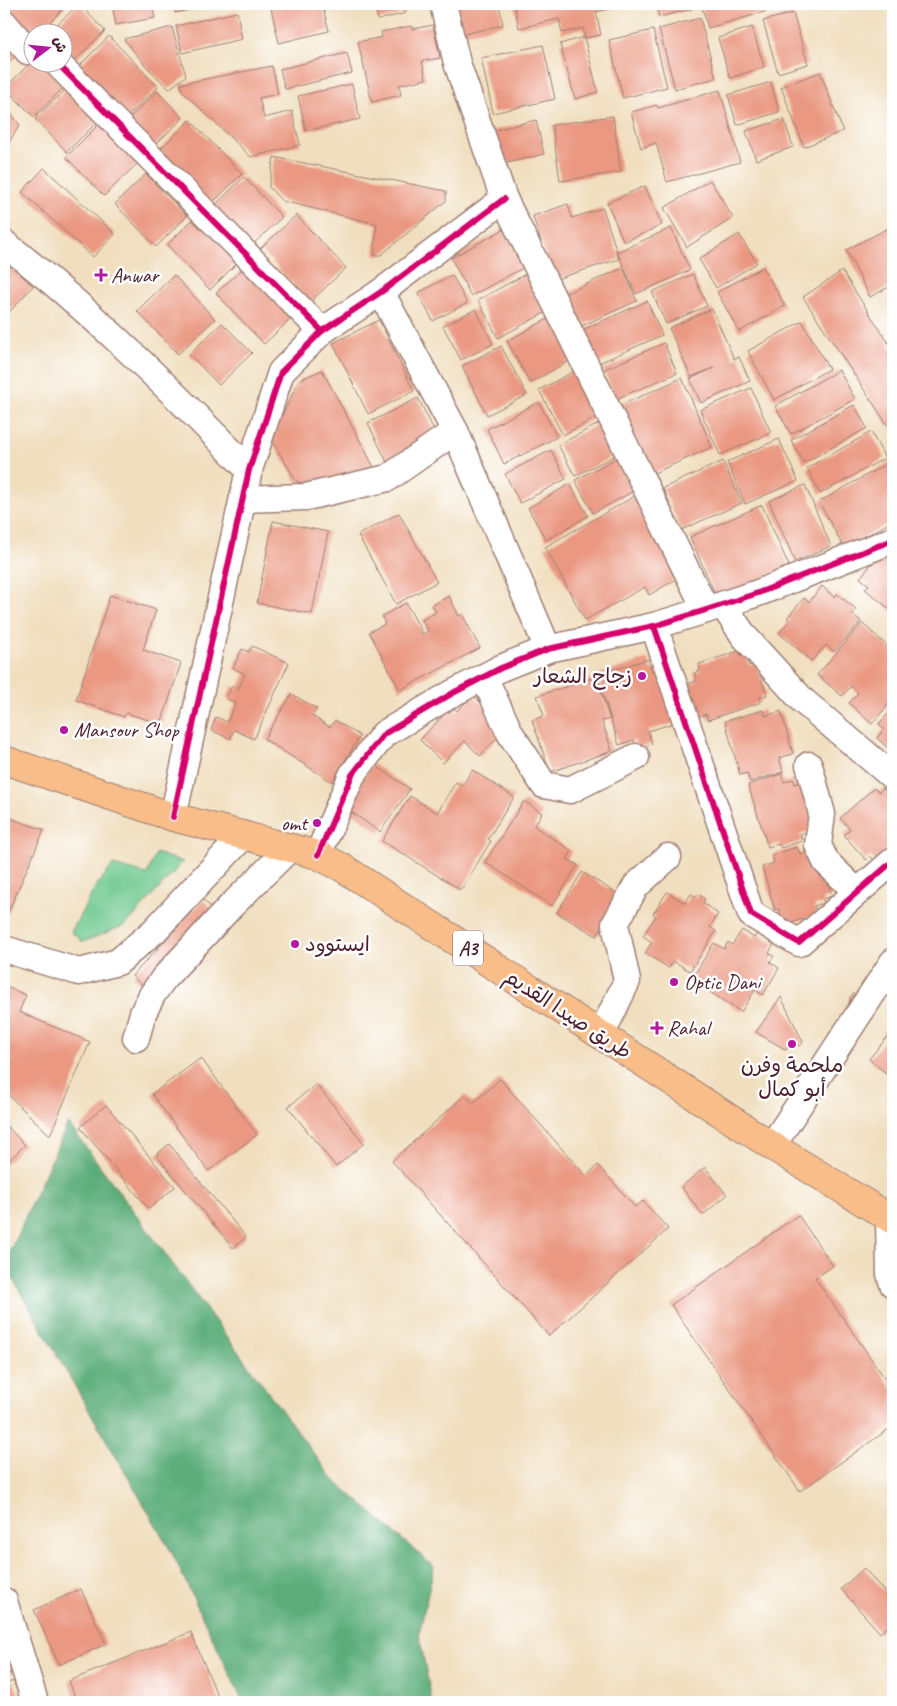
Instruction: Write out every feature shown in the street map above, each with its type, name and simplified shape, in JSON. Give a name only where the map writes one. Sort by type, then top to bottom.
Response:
[{"type":"highway","name":"طريق صيدا القديم","points":[[4,760],[173,818],[318,855],[374,886],[772,1146],[891,1219]]},
{"type":"street","points":[[443,4],[457,63],[504,199],[714,608],[744,636],[804,701],[893,777]]},
{"type":"street","points":[[4,23],[22,44]]},
{"type":"street","points":[[66,72],[322,331]]},
{"type":"street","points":[[173,818],[249,470],[281,372],[322,331],[381,292],[504,199]]},
{"type":"street","points":[[4,243],[48,277],[188,408],[249,470]]},
{"type":"street","points":[[381,292],[455,431],[548,649]]},
{"type":"street","points":[[243,499],[306,497],[388,478],[455,431]]},
{"type":"street","points":[[318,855],[352,775],[384,734],[453,693],[548,649],[654,626],[714,608],[758,593],[893,540]]},
{"type":"street","points":[[654,626],[751,914],[799,943],[893,861]]},
{"type":"street","points":[[484,677],[510,733],[544,785],[570,790],[636,757]]},
{"type":"street","points":[[810,765],[822,814],[818,845],[826,862],[857,892]]},
{"type":"street","points":[[4,949],[79,972],[118,962],[154,931],[244,835]]},
{"type":"street","points":[[136,1038],[143,1013],[152,995],[164,978],[231,906],[290,848]]},
{"type":"street","points":[[601,1035],[627,981],[614,924],[636,886],[668,857]]},
{"type":"street","points":[[772,1146],[893,962]]},
{"type":"street","points":[[891,1219],[890,1274],[893,1284]]},
{"type":"street","points":[[4,1601],[35,1702]]},
{"type":"green space","points":[[156,853],[183,862],[126,925],[83,942],[71,932],[96,886],[113,865],[147,874]]},
{"type":"green space","points":[[68,1123],[332,1478],[434,1567],[419,1634],[432,1702],[243,1702],[172,1553],[4,1264]]},
{"type":"building","points":[[14,4],[68,4],[50,22],[22,22],[22,29],[6,13]]},
{"type":"building","points":[[79,4],[105,31],[72,63],[72,22],[60,22]]},
{"type":"building","points":[[112,4],[152,4],[155,18],[116,25]]},
{"type":"building","points":[[160,4],[214,5],[175,13],[174,5],[161,8]]},
{"type":"building","points":[[270,4],[322,4],[329,31],[279,43]]},
{"type":"building","points":[[374,4],[403,4],[406,13],[378,20]]},
{"type":"building","points":[[457,4],[499,4],[503,25],[464,34]]},
{"type":"building","points":[[514,4],[620,4],[621,6],[596,12],[601,35],[585,38],[583,28],[562,33],[559,19],[519,28]]},
{"type":"building","points":[[655,4],[691,4],[692,9],[659,17]]},
{"type":"building","points":[[701,4],[781,4],[782,7],[708,28]]},
{"type":"building","points":[[237,12],[242,39],[182,53],[176,26]]},
{"type":"building","points":[[793,13],[808,64],[778,73],[763,21]]},
{"type":"building","points":[[700,18],[716,78],[675,89],[659,29]]},
{"type":"building","points":[[433,25],[440,58],[422,61],[426,79],[399,85],[401,95],[372,102],[358,42],[382,37],[381,32],[411,26],[412,29]]},
{"type":"building","points":[[172,27],[186,76],[169,89],[145,65],[124,39]]},
{"type":"building","points":[[752,27],[764,67],[730,78],[718,38]]},
{"type":"building","points":[[653,30],[667,87],[623,98],[609,40]]},
{"type":"building","points":[[4,34],[20,52],[4,67]]},
{"type":"building","points":[[109,36],[158,87],[125,119],[76,69]]},
{"type":"building","points":[[584,37],[598,92],[575,99],[560,44]]},
{"type":"building","points":[[543,45],[555,99],[493,113],[481,58]]},
{"type":"building","points":[[347,53],[352,73],[285,89],[280,69]]},
{"type":"building","points":[[272,66],[278,94],[259,98],[264,118],[292,111],[300,145],[251,157],[183,92],[180,84]]},
{"type":"building","points":[[22,71],[52,72],[65,86],[34,117],[5,88]]},
{"type":"building","points":[[820,72],[843,131],[804,147],[781,87]]},
{"type":"building","points":[[771,82],[779,112],[737,125],[728,95]]},
{"type":"building","points":[[352,84],[360,119],[306,131],[298,96]]},
{"type":"building","points":[[68,87],[99,120],[67,152],[35,119]]},
{"type":"building","points":[[720,90],[740,162],[667,182],[656,143],[641,148],[631,112],[657,105],[658,108]]},
{"type":"building","points":[[157,91],[183,118],[152,148],[126,121]]},
{"type":"building","points":[[4,111],[12,115],[20,125],[7,145],[4,144]]},
{"type":"building","points":[[613,116],[621,172],[560,181],[552,125]]},
{"type":"building","points":[[784,119],[793,147],[756,160],[746,131]]},
{"type":"building","points":[[190,120],[242,174],[209,206],[157,152]]},
{"type":"building","points":[[536,120],[544,154],[495,166],[487,132]]},
{"type":"building","points":[[102,121],[141,160],[104,196],[66,157]]},
{"type":"building","points":[[274,157],[446,191],[446,201],[381,255],[374,255],[377,224],[282,201],[269,187]]},
{"type":"building","points":[[44,168],[115,234],[93,257],[22,192]]},
{"type":"building","points":[[146,174],[187,216],[156,247],[115,204]]},
{"type":"building","points":[[244,177],[282,217],[250,247],[212,208]]},
{"type":"building","points":[[710,180],[733,218],[687,247],[664,208]]},
{"type":"building","points":[[645,186],[662,225],[624,242],[607,203]]},
{"type":"building","points":[[568,204],[572,218],[603,208],[619,259],[553,280],[533,216]]},
{"type":"building","points":[[197,215],[240,260],[210,290],[167,245]]},
{"type":"building","points":[[296,215],[346,268],[310,302],[260,249]]},
{"type":"building","points":[[512,225],[532,263],[471,296],[451,258]]},
{"type":"building","points":[[892,226],[893,285],[870,297],[846,250]]},
{"type":"building","points":[[671,228],[690,270],[636,294],[617,252]]},
{"type":"building","points":[[739,234],[757,263],[716,288],[699,259]]},
{"type":"building","points":[[4,259],[33,286],[4,318]]},
{"type":"building","points":[[248,264],[295,315],[264,344],[216,293]]},
{"type":"building","points":[[763,267],[785,306],[739,332],[717,292]]},
{"type":"building","points":[[623,268],[637,301],[579,327],[564,294]]},
{"type":"building","points":[[533,270],[554,308],[498,338],[478,300]]},
{"type":"building","points":[[842,271],[893,350],[893,422],[888,426],[803,297]]},
{"type":"building","points":[[693,274],[707,306],[666,324],[652,292]]},
{"type":"building","points":[[174,275],[215,319],[178,354],[137,311]]},
{"type":"building","points":[[452,275],[467,303],[433,321],[418,293]]},
{"type":"building","points":[[647,301],[662,335],[597,364],[582,330]]},
{"type":"building","points":[[476,309],[493,344],[461,360],[443,326]]},
{"type":"building","points":[[712,309],[734,359],[739,357],[750,381],[701,403],[690,379],[716,367],[691,377],[669,328]]},
{"type":"building","points":[[553,316],[576,357],[530,383],[507,341]]},
{"type":"building","points":[[379,320],[414,391],[368,414],[333,343]]},
{"type":"building","points":[[802,321],[829,369],[774,400],[748,351]]},
{"type":"building","points":[[222,323],[252,353],[219,385],[189,354]]},
{"type":"building","points":[[664,343],[677,373],[616,399],[603,370]]},
{"type":"building","points":[[501,346],[527,395],[487,415],[462,366]]},
{"type":"building","points":[[584,366],[607,412],[563,435],[539,390]]},
{"type":"building","points":[[322,370],[376,471],[306,483],[297,482],[269,436],[278,424],[299,380]]},
{"type":"building","points":[[839,370],[855,399],[791,434],[775,406]]},
{"type":"building","points":[[682,378],[712,447],[652,474],[621,405]]},
{"type":"building","points":[[751,388],[771,433],[720,455],[700,410]]},
{"type":"building","points":[[418,398],[437,436],[387,462],[368,423]]},
{"type":"building","points":[[539,402],[557,437],[504,464],[487,429]]},
{"type":"building","points":[[854,405],[867,428],[804,463],[791,440]]},
{"type":"building","points":[[608,419],[624,451],[575,476],[558,445]]},
{"type":"building","points":[[871,432],[885,458],[820,494],[807,468]]},
{"type":"building","points":[[779,439],[798,481],[745,504],[727,462]]},
{"type":"building","points":[[551,450],[566,479],[520,503],[505,474]]},
{"type":"building","points":[[624,454],[641,487],[593,513],[575,480]]},
{"type":"building","points":[[893,460],[893,521],[844,548],[819,502]]},
{"type":"building","points":[[723,461],[742,503],[681,530],[663,488]]},
{"type":"building","points":[[570,484],[588,516],[546,540],[528,508]]},
{"type":"building","points":[[805,485],[831,546],[795,562],[769,501]]},
{"type":"building","points":[[635,496],[680,577],[649,595],[645,587],[585,620],[545,547]]},
{"type":"building","points":[[762,505],[789,566],[717,598],[690,537]]},
{"type":"building","points":[[399,513],[437,582],[396,604],[358,535]]},
{"type":"building","points":[[273,521],[328,532],[312,614],[257,603]]},
{"type":"building","points":[[884,549],[893,551],[893,612],[865,589],[869,585],[860,578]]},
{"type":"building","points":[[822,586],[834,597],[837,594],[856,609],[852,614],[861,621],[834,652],[826,645],[812,661],[779,633],[790,620],[787,618],[804,598],[809,602]]},
{"type":"building","points":[[110,595],[156,610],[143,650],[181,663],[161,724],[126,713],[124,717],[76,700]]},
{"type":"building","points":[[449,596],[459,616],[462,614],[480,648],[400,690],[369,632],[385,624],[382,616],[406,603],[423,634],[428,631],[422,620],[436,612],[432,605]]},
{"type":"building","points":[[862,623],[893,651],[893,699],[872,724],[849,703],[858,693],[851,686],[842,696],[817,675]]},
{"type":"building","points":[[252,646],[289,663],[254,739],[234,730],[230,739],[211,730],[216,717],[227,722],[236,703],[226,699],[232,686],[238,689],[245,674],[233,668],[242,649],[249,652]]},
{"type":"building","points":[[739,651],[741,656],[745,654],[749,666],[756,663],[767,695],[760,697],[761,702],[708,720],[706,714],[698,717],[687,684],[697,681],[694,673],[700,671],[699,664]]},
{"type":"building","points":[[648,659],[652,671],[664,667],[681,721],[648,731],[652,744],[637,748],[634,740],[619,745],[597,675]]},
{"type":"building","points":[[596,677],[610,719],[602,721],[612,751],[550,772],[532,720],[544,716],[537,696]]},
{"type":"building","points":[[292,694],[317,709],[312,716],[330,727],[335,720],[360,736],[332,782],[264,739]]},
{"type":"building","points":[[473,695],[489,711],[486,714],[504,731],[480,756],[465,741],[443,763],[420,740],[452,706],[457,711]]},
{"type":"building","points":[[893,708],[893,753],[877,738],[884,729],[879,724]]},
{"type":"building","points":[[763,710],[765,716],[781,711],[793,754],[779,758],[783,772],[750,782],[747,773],[740,775],[725,721]]},
{"type":"building","points":[[373,764],[410,789],[380,832],[344,807]]},
{"type":"building","points":[[472,770],[514,797],[488,839],[491,841],[461,890],[382,841],[410,796],[437,813],[456,782],[462,786]]},
{"type":"building","points":[[781,774],[784,782],[793,779],[795,784],[801,782],[815,824],[810,831],[800,834],[802,841],[781,848],[779,844],[768,847],[748,785]]},
{"type":"building","points":[[874,788],[879,792],[883,788],[890,796],[893,793],[893,848],[877,863],[870,856],[866,860],[844,835],[850,829],[840,818]]},
{"type":"building","points":[[524,801],[542,813],[534,826],[572,851],[567,859],[578,865],[552,906],[485,862]]},
{"type":"building","points":[[4,816],[44,830],[7,915],[4,913]]},
{"type":"building","points":[[797,847],[800,854],[809,851],[819,852],[832,896],[823,899],[824,903],[814,906],[817,915],[784,925],[779,909],[775,910],[762,867],[774,863],[772,855]]},
{"type":"building","points":[[582,872],[621,896],[597,936],[557,913]]},
{"type":"building","points":[[667,892],[685,903],[691,894],[696,897],[698,894],[705,899],[703,903],[718,914],[710,927],[716,931],[690,971],[673,961],[669,968],[645,953],[652,942],[643,936],[656,916],[653,914]]},
{"type":"building","points":[[203,900],[217,913],[146,989],[132,976]]},
{"type":"building","points":[[742,930],[754,938],[757,933],[774,944],[769,953],[774,956],[770,962],[779,968],[763,995],[755,990],[741,1012],[691,980],[714,943],[724,949],[728,942],[732,945]]},
{"type":"building","points":[[4,986],[26,995],[19,1012],[90,1042],[50,1135],[4,1091]]},
{"type":"building","points":[[854,993],[858,1001],[849,1005],[850,997]]},
{"type":"building","points":[[781,997],[803,1042],[800,1046],[790,1042],[786,1050],[756,1032]]},
{"type":"building","points":[[893,1030],[893,1079],[869,1059]]},
{"type":"building","points":[[201,1058],[257,1135],[208,1171],[152,1094]]},
{"type":"building","points":[[500,1079],[586,1176],[598,1165],[635,1207],[643,1201],[668,1229],[549,1336],[392,1161],[465,1095],[473,1103]]},
{"type":"building","points":[[316,1084],[364,1143],[336,1167],[288,1107]]},
{"type":"building","points":[[106,1105],[175,1187],[149,1209],[80,1127]]},
{"type":"building","points":[[4,1123],[25,1145],[4,1165]]},
{"type":"building","points":[[169,1144],[246,1237],[233,1248],[156,1155]]},
{"type":"building","points":[[705,1167],[727,1195],[703,1215],[681,1187]]},
{"type":"building","points":[[798,1215],[833,1266],[815,1278],[893,1390],[893,1426],[800,1491],[671,1305]]},
{"type":"building","points":[[864,1568],[893,1602],[893,1622],[880,1633],[841,1589]]},
{"type":"building","points":[[81,1589],[106,1644],[59,1665],[34,1610]]},
{"type":"building","points":[[4,1632],[16,1672],[4,1675]]},
{"type":"building","points":[[191,1632],[220,1702],[77,1702],[69,1681]]},
{"type":"building","points":[[13,1681],[22,1702],[4,1702],[4,1685]]},
{"type":"cycle path","points":[[66,72],[322,331]]},
{"type":"cycle path","points":[[173,817],[249,470],[281,372],[322,331],[381,292],[504,199]]},
{"type":"cycle path","points":[[318,855],[352,775],[384,734],[453,693],[501,668],[548,649],[654,626],[706,610],[758,593],[893,540]]},
{"type":"cycle path","points":[[654,626],[751,914],[799,943],[893,861]]},
{"type":"place","name":"Anwar","points":[[101,275]]},
{"type":"place","name":"زجاح الشعار","points":[[642,676]]},
{"type":"place","name":"Mansour Shop","points":[[64,730]]},
{"type":"place","name":"omt","points":[[317,823]]},
{"type":"place","name":"ايستوود","points":[[295,944]]},
{"type":"place","name":"Optic Dani","points":[[674,982]]},
{"type":"place","name":"Rahal","points":[[657,1028]]},
{"type":"place","name":"ملحمة وفرن أبو كمال","points":[[792,1044]]}]
